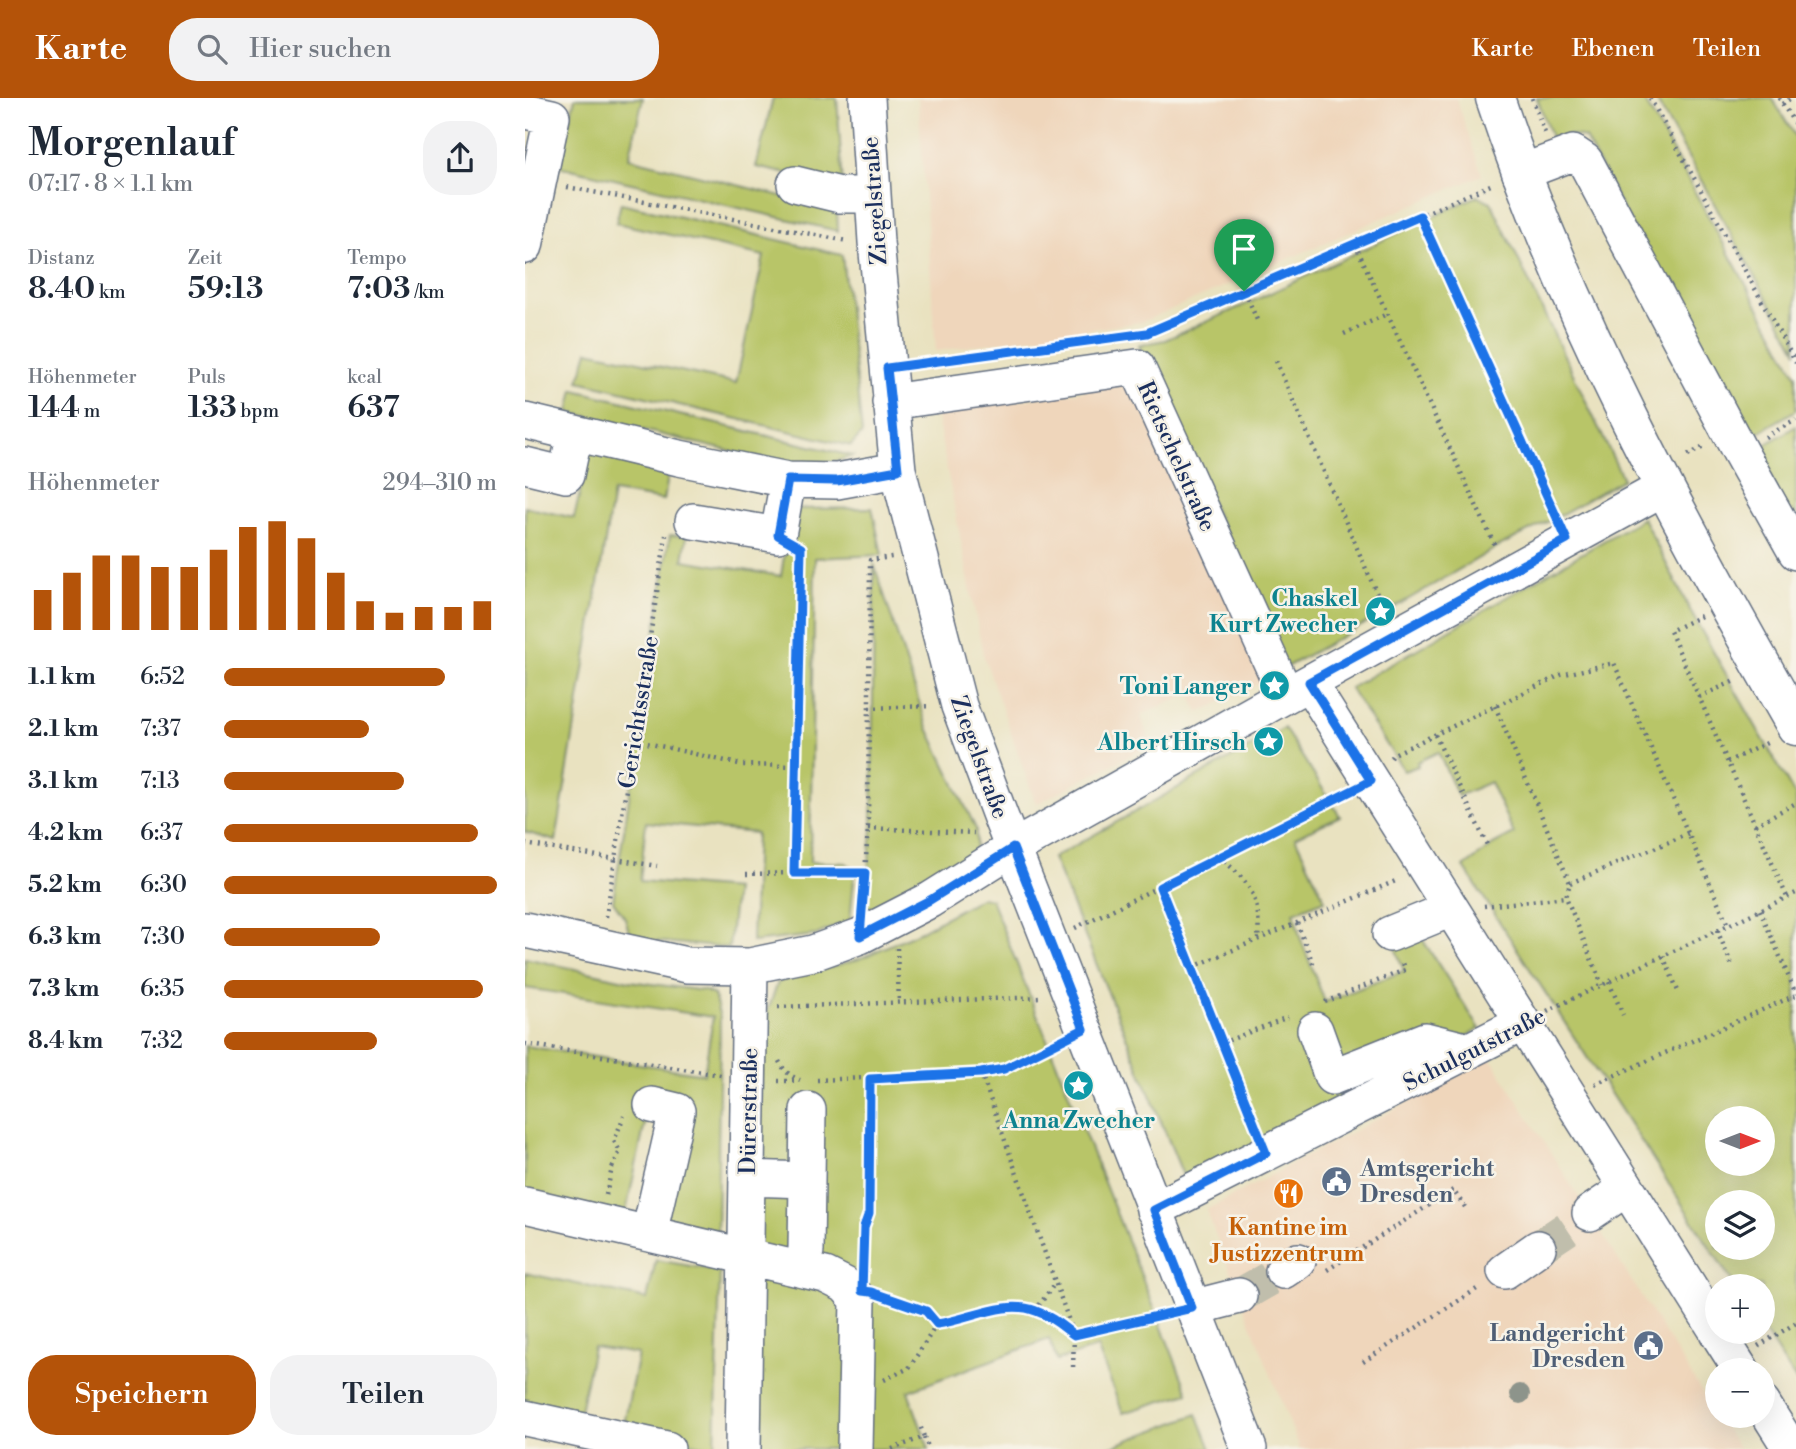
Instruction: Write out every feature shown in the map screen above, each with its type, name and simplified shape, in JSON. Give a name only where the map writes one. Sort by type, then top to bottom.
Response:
[{"type":"main road","points":[[1495,98],[1520,173],[1582,321],[1665,486],[1763,669],[1786,732]]},
{"type":"street","name":"Ziegelstraße","points":[[867,98],[872,195],[898,470],[959,706],[1249,1449]]},
{"type":"street","points":[[525,111],[552,117],[525,246]]},
{"type":"street","points":[[1520,173],[1573,153],[1585,161],[1796,552]]},
{"type":"street","points":[[795,184],[840,195],[872,195]]},
{"type":"street","name":"Rietschelstraße","points":[[890,402],[1137,367],[1298,689]]},
{"type":"street","points":[[525,421],[678,458],[788,480],[837,481],[898,470]]},
{"type":"street","points":[[525,465],[566,475],[575,433]]},
{"type":"street","points":[[681,522],[778,535],[788,480]]},
{"type":"street","points":[[525,930],[687,965],[750,966],[813,953],[874,929],[930,900],[1013,848],[1665,486]]},
{"type":"street","points":[[1298,689],[1371,781],[1727,1348]]},
{"type":"street","points":[[1390,934],[1451,909]]},
{"type":"street","name":"Dürerstraße","points":[[743,1449],[750,966]]},
{"type":"street","points":[[1309,1017],[1332,1077],[1425,1040],[1469,1051]]},
{"type":"street","name":"Schulgutstraße","points":[[1154,1210],[1523,1023]]},
{"type":"street","points":[[806,1251],[808,1096]]},
{"type":"street","points":[[649,1234],[677,1111],[652,1105]]},
{"type":"street","points":[[747,1178],[807,1180]]},
{"type":"street","points":[[1590,1213],[1627,1188]]},
{"type":"street","points":[[525,1205],[825,1275],[845,1285],[858,1298],[855,1449]]},
{"type":"street","points":[[1505,1271],[1538,1248]]},
{"type":"street","points":[[1192,1308],[1239,1296]]},
{"type":"street","points":[[525,1418],[667,1449]]},
{"type":"street","points":[[1775,1424],[1791,1449]]},
{"type":"path","points":[[1532,98],[1545,132]]},
{"type":"path","points":[[1650,98],[1796,363]]},
{"type":"path","points":[[1779,98],[1796,126]]},
{"type":"path","points":[[1782,104],[1792,98]]},
{"type":"path","points":[[1133,335],[1147,333],[1520,173]]},
{"type":"path","points":[[538,182],[846,241],[876,242]]},
{"type":"path","points":[[1420,216],[1567,540]]},
{"type":"path","points":[[1355,244],[1507,573]]},
{"type":"path","points":[[1244,291],[1257,320]]},
{"type":"path","points":[[1344,334],[1387,314]]},
{"type":"path","points":[[887,368],[1078,342]]},
{"type":"path","points":[[1276,361],[1395,636]]},
{"type":"path","name":"Gerichtsstraße","points":[[601,946],[634,740],[681,522]]},
{"type":"path","points":[[778,535],[801,548],[794,873]]},
{"type":"path","points":[[899,1003],[897,947],[874,929],[865,873],[868,828],[870,560],[919,553]]},
{"type":"path","points":[[1727,603],[1670,631],[1787,897]]},
{"type":"path","points":[[1049,940],[1371,781],[1394,754],[1561,675],[1614,663],[1728,925]]},
{"type":"path","points":[[1699,697],[1763,669]]},
{"type":"path","points":[[869,708],[959,706]]},
{"type":"path","points":[[1495,706],[1570,883],[1566,897],[1602,985]]},
{"type":"path","points":[[1727,762],[1786,732]]},
{"type":"path","points":[[1435,735],[1488,847]]},
{"type":"path","points":[[634,740],[743,765],[796,766]]},
{"type":"path","points":[[1755,825],[1796,803]]},
{"type":"path","points":[[868,828],[974,833]]},
{"type":"path","points":[[1570,883],[1689,834]]},
{"type":"path","points":[[525,844],[657,866]]},
{"type":"path","points":[[1219,857],[1238,872],[1256,899],[1258,940]]},
{"type":"path","points":[[1193,967],[1426,869]]},
{"type":"path","points":[[746,874],[865,873]]},
{"type":"path","points":[[1160,887],[1266,1153]]},
{"type":"path","name":"Schulgutstraße","points":[[1523,1023],[1796,892]]},
{"type":"path","points":[[1451,909],[1566,897]]},
{"type":"path","points":[[1568,1095],[1796,995],[1760,910]]},
{"type":"path","points":[[1297,923],[1314,966]]},
{"type":"path","points":[[1717,930],[1733,968]]},
{"type":"path","points":[[1222,1043],[1309,1017],[1405,970],[1390,934]]},
{"type":"path","points":[[1663,956],[1678,991]]},
{"type":"path","points":[[1609,982],[1623,1015]]},
{"type":"path","points":[[769,1007],[1017,999]]},
{"type":"path","points":[[808,1096],[870,1079],[981,1073],[1004,1069],[1084,1029]]},
{"type":"path","points":[[525,1044],[729,1076],[748,1082]]},
{"type":"path","points":[[600,1223],[612,1168],[620,1151],[614,1141],[624,1114],[637,1102],[652,1105],[660,1065]]},
{"type":"path","points":[[981,1073],[1074,1335],[1073,1369]]},
{"type":"path","points":[[863,1265],[864,1227],[869,1213],[870,1079]]},
{"type":"path","points":[[1301,1268],[1453,1190],[1465,1207]]},
{"type":"path","points":[[1363,1363],[1505,1271]]},
{"type":"path","points":[[1035,1311],[1055,1282]]},
{"type":"path","points":[[880,1295],[926,1311],[937,1324]]},
{"type":"path","points":[[856,1388],[886,1379],[909,1368],[937,1324],[1001,1309],[1024,1308],[1051,1318],[1074,1335],[1192,1308]]},
{"type":"path","points":[[1727,1348],[1796,1323]]},
{"type":"path","points":[[922,1423],[920,1425],[929,1449]]},
{"type":"path","points":[[892,1449],[924,1437]]},
{"type":"shaded area","points":[[918,98],[1456,98],[1482,175],[1142,322],[936,351]]},
{"type":"shaded area","points":[[1137,383],[1266,680],[1198,713],[1190,694],[1141,715],[1150,745],[1036,804],[983,654],[936,413]]},
{"type":"shaded area","points":[[1491,1058],[1705,1397],[1705,1428],[1725,1428],[1739,1449],[1300,1449],[1206,1210]]},
{"type":"green space","points":[[575,98],[643,98],[629,158],[837,210],[838,231],[558,166]]},
{"type":"green space","points":[[773,98],[837,98],[843,186],[756,167]]},
{"type":"green space","points":[[1537,98],[1643,98],[1796,375],[1796,410],[1745,440],[1585,138],[1570,135],[1552,140]]},
{"type":"green space","points":[[1655,98],[1772,98],[1796,138],[1796,350]]},
{"type":"green space","points":[[1477,196],[1491,202],[1623,479],[1286,667],[1139,345],[1165,340],[1249,303]]},
{"type":"green space","points":[[621,203],[842,255],[862,434],[851,446],[579,381],[588,351],[736,383],[764,256],[616,223]]},
{"type":"green space","points":[[574,390],[852,456],[829,464],[791,466],[569,412]]},
{"type":"green space","points":[[1796,426],[1796,533],[1752,453]]},
{"type":"green space","points":[[591,446],[670,465],[664,500],[613,492],[556,841],[525,832],[525,507],[574,518]]},
{"type":"green space","points":[[872,508],[882,555],[815,558],[810,862],[846,863],[855,870],[850,920],[816,935],[752,942],[756,833],[646,822],[640,881],[735,889],[729,948],[631,939],[625,918],[613,901],[670,535],[687,536],[683,560],[781,576],[791,509]]},
{"type":"green space","points":[[1643,518],[1693,616],[1796,797],[1796,1380],[1772,1344],[1775,1344],[1775,1274],[1727,1274],[1718,1260],[1775,1260],[1775,1190],[1705,1190],[1705,1240],[1464,867],[1493,845],[1514,834],[1490,782],[1458,796],[1438,752],[1417,762],[1418,766],[1404,771],[1350,688]]},
{"type":"green space","points":[[874,564],[927,726],[976,829],[976,846],[970,858],[864,918],[872,830]]},
{"type":"green space","points":[[1284,728],[1340,816],[1295,837],[1325,900],[1294,912],[1300,937],[1325,1002],[1404,971],[1390,934],[1413,925],[1480,1029],[1187,1185],[1053,858]]},
{"type":"green space","points":[[982,897],[991,899],[1188,1393],[1123,1413],[1097,1347],[1057,1361],[1049,1339],[908,1391],[929,1449],[757,1449],[761,1030],[778,982],[859,959],[921,931]]},
{"type":"green space","points":[[525,958],[629,981],[705,991],[714,995],[720,1018],[717,1238],[651,1228],[677,1111],[647,1114],[624,1221],[525,1194],[525,1046],[704,1074],[713,1017],[525,988]]},
{"type":"green space","points":[[656,1260],[720,1271],[715,1448],[623,1429],[638,1354],[593,1347],[579,1416],[525,1404],[525,1273],[647,1299]]},
{"type":"green space","points":[[1197,1414],[1211,1449],[1105,1449]]},
{"type":"tunnel","points":[[1538,1248],[1590,1213]]},
{"type":"tunnel","points":[[1239,1296],[1283,1271]]},
{"type":"place","name":"Chaskel Kurt Zwecher","points":[[1381,611]]},
{"type":"place","name":"Toni Langer","points":[[1275,686]]},
{"type":"place","name":"Albert Hirsch","points":[[1269,742]]},
{"type":"place","name":"Anna Zwecher","points":[[1079,1086]]},
{"type":"place","name":"Amtsgericht Dresden","points":[[1337,1181]]},
{"type":"place","name":"Kantine im Justizzentrum","points":[[1288,1193]]},
{"type":"place","name":"Landgericht Dresden","points":[[1648,1346]]},
{"type":"route","points":[[1420,216],[1567,540],[1309,682],[1371,781],[1160,887],[1266,1153],[1154,1210],[1192,1308],[1074,1335],[1051,1318],[1024,1308],[1001,1309],[937,1324],[926,1311],[862,1291],[864,1227],[869,1213],[870,1079],[981,1073],[1004,1069],[1084,1029],[1013,848],[930,900],[860,936],[865,873],[794,873],[801,548],[778,535],[788,480],[837,481],[898,470],[887,368],[1147,333],[1244,291],[1420,216]]}]
